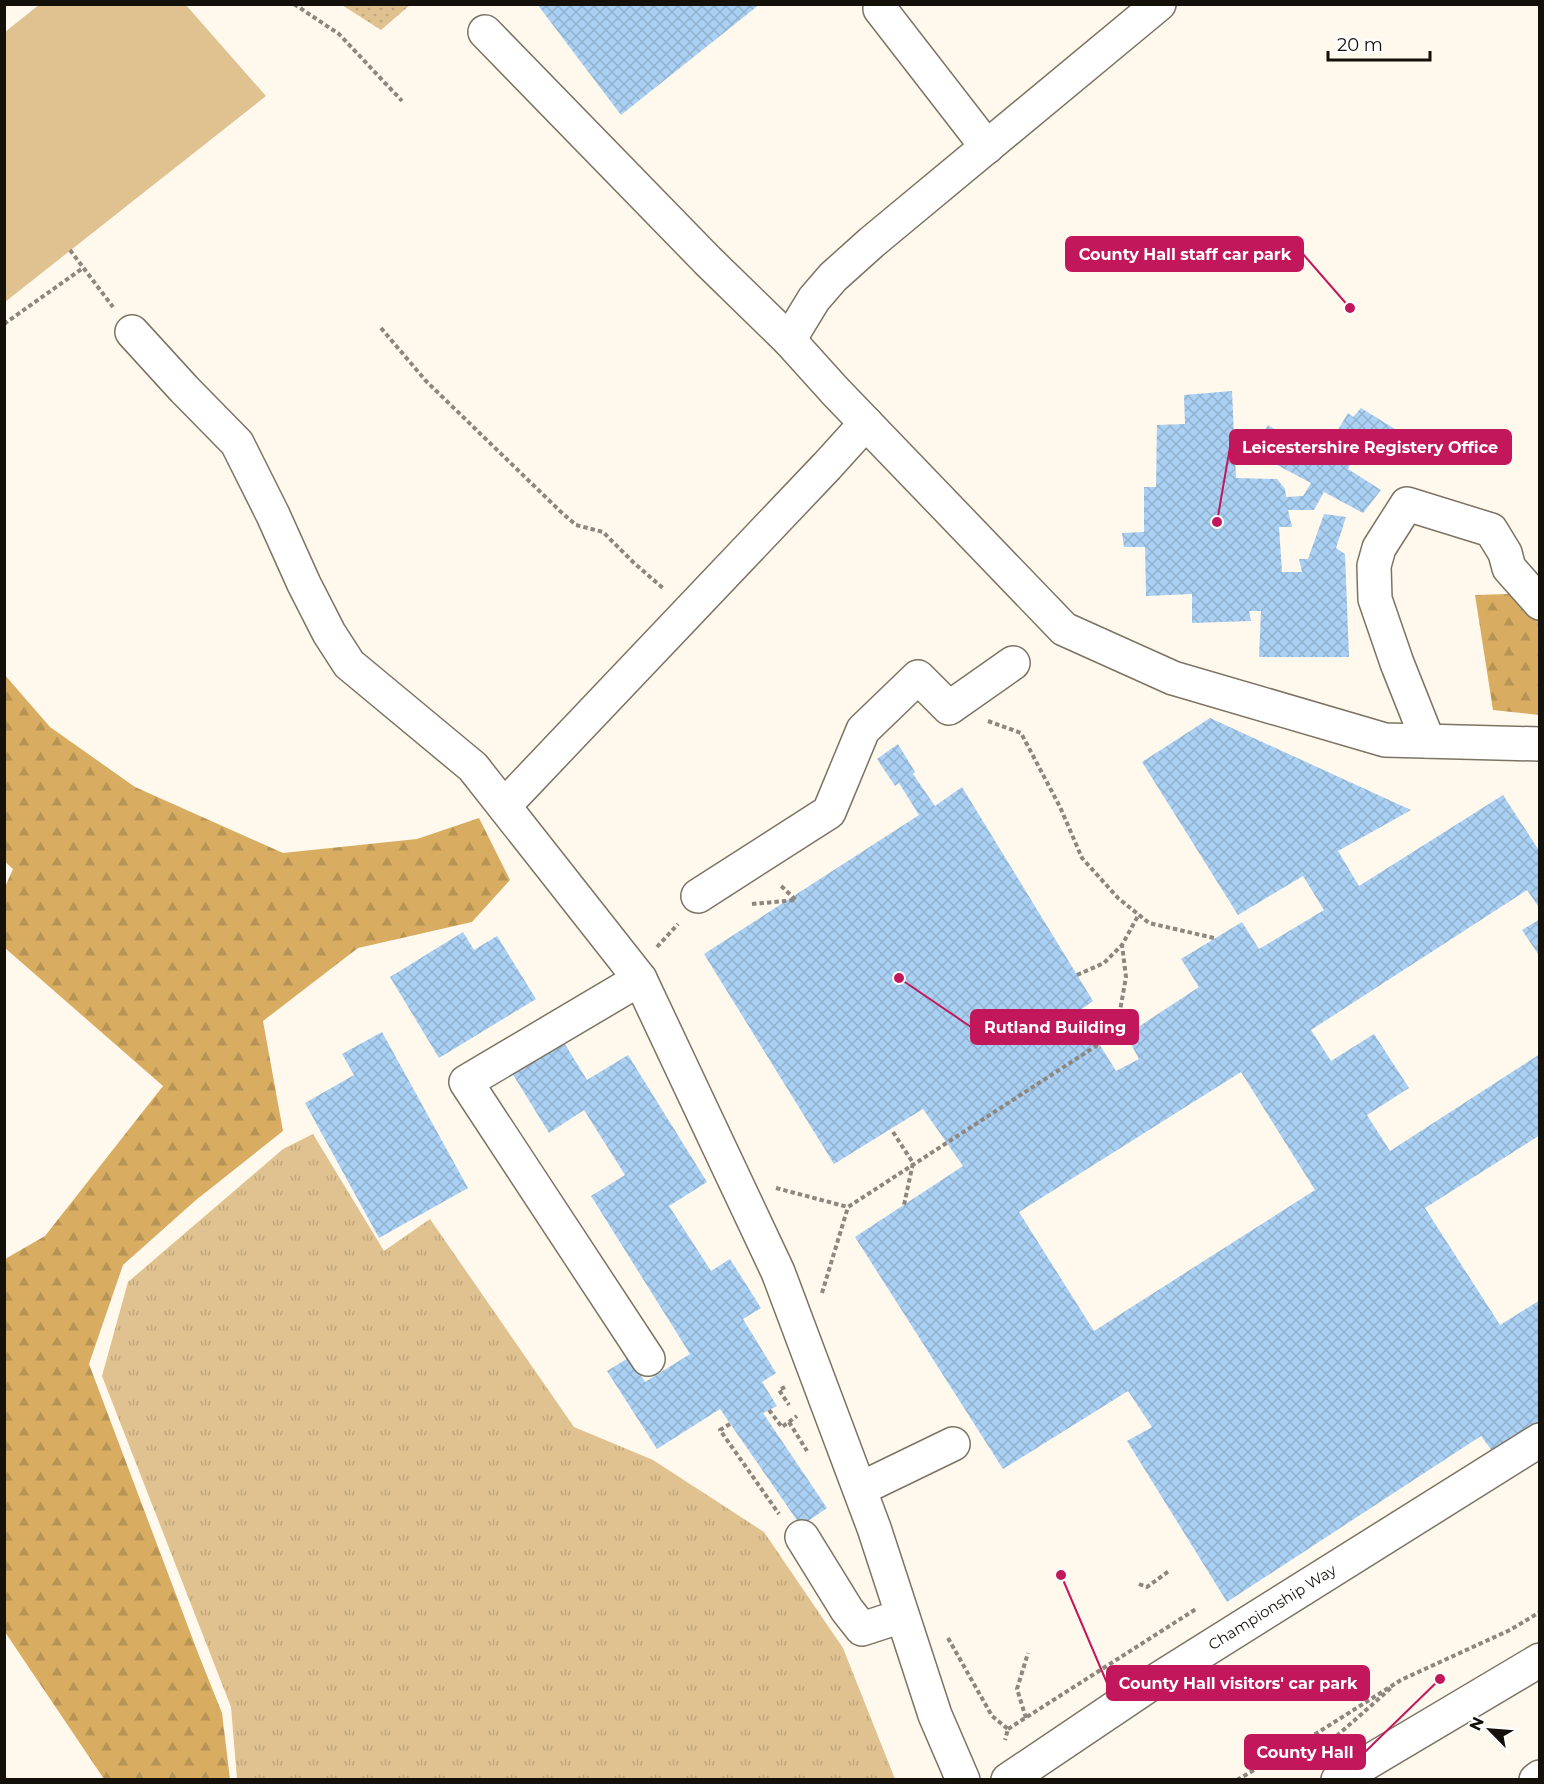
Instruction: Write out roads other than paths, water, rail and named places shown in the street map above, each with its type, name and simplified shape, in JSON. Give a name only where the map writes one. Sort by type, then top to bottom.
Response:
[{"type":"main road","points":[[789,340],[814,300],[833,277],[1159,4]]},
{"type":"main road","points":[[880,9],[987,147]]},
{"type":"main road","points":[[486,32],[708,261],[789,340],[1065,629],[1173,678],[1385,740],[1539,744]]},
{"type":"main road","points":[[132,332],[237,443],[304,584],[329,633],[349,664],[473,767],[640,979],[778,1272],[860,1489],[934,1715],[963,1779]]},
{"type":"main road","points":[[504,806],[866,423]]},
{"type":"main road","points":[[1428,741],[1396,663],[1375,599],[1374,566],[1379,548],[1407,504],[1491,530],[1505,553],[1509,568],[1539,603]]},
{"type":"main road","points":[[691,907],[829,812],[863,730],[918,677],[949,708],[1013,663]]},
{"type":"main road","points":[[640,979],[466,1082],[648,1359]]},
{"type":"main road","name":"Championship Way","points":[[1006,1764],[1155,1681],[1539,1440]]},
{"type":"main road","points":[[860,1489],[953,1444]]},
{"type":"main road","points":[[802,1537],[847,1610],[862,1629],[902,1616]]},
{"type":"main road","points":[[1338,1779],[1539,1660]]},
{"type":"place","name":"County Hall staff car park","points":[[1350,308]]},
{"type":"place","name":"Leicestershire Registery Office","points":[[1217,522]]},
{"type":"place","name":"Rutland Building","points":[[899,978]]},
{"type":"place","name":"County Hall visitors' car park","points":[[1061,1575]]},
{"type":"place","name":"County Hall","points":[[1440,1679]]}]
